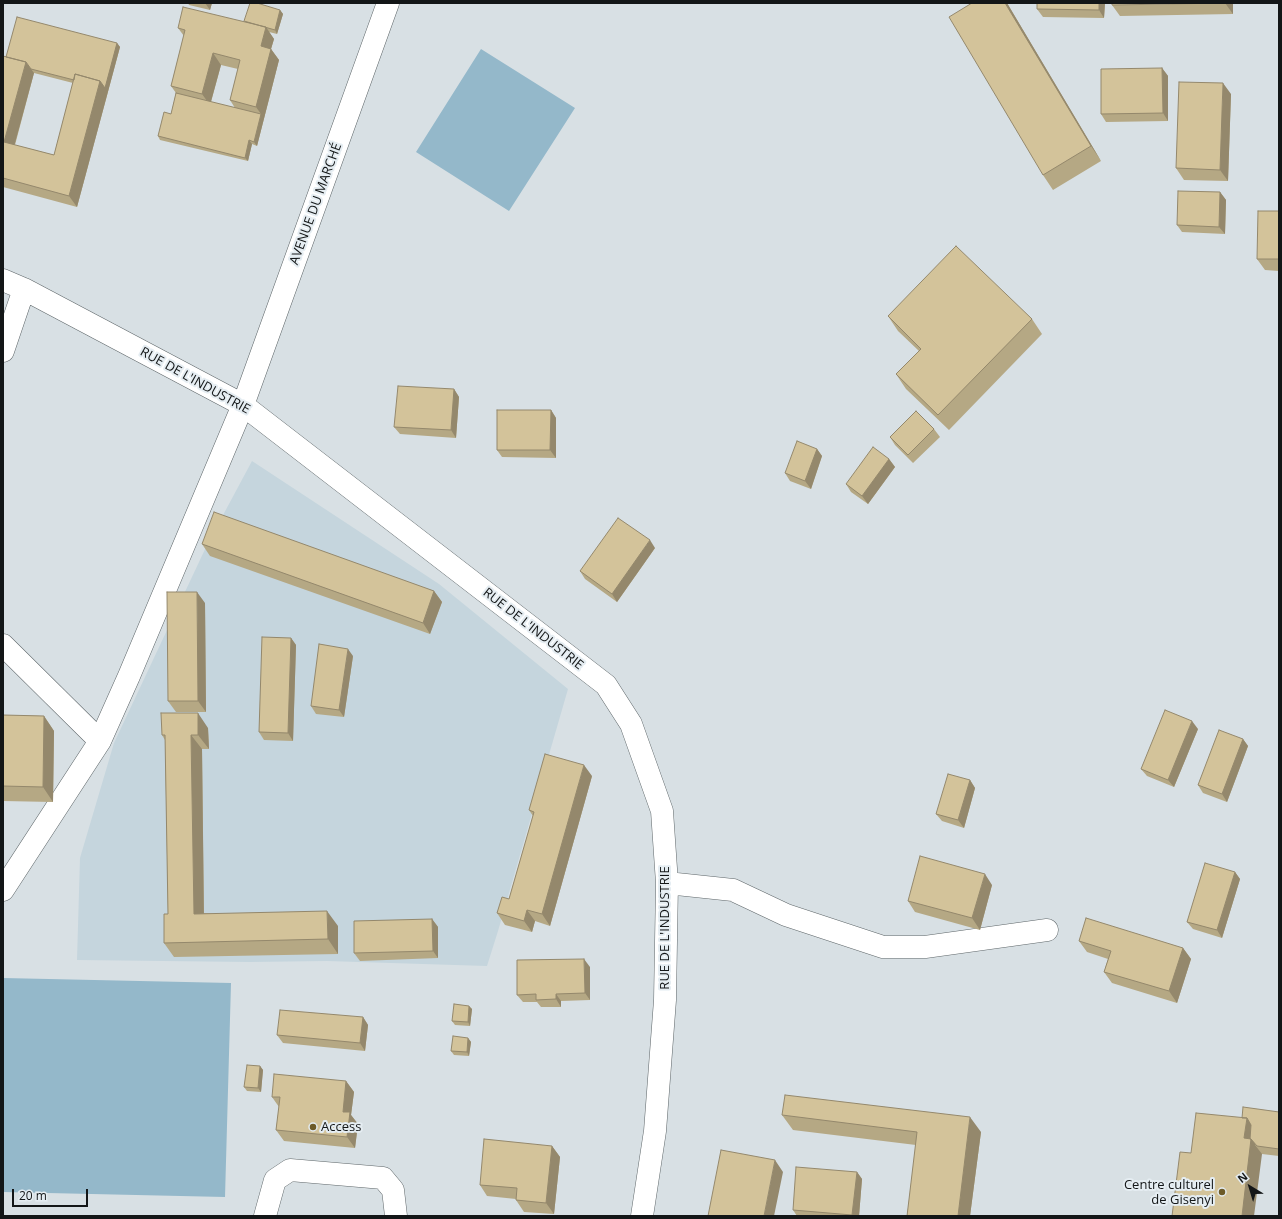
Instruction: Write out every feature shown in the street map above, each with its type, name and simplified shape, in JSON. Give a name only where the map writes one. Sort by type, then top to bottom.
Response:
[{"type":"street","name":"AVENUE DU MARCHÉ","points":[[3,890],[100,741],[132,669],[243,405],[388,3]]},
{"type":"street","name":"RUE DE L'INDUSTRIE","points":[[3,280],[24,289],[243,405],[606,685],[631,724],[662,811],[667,883],[665,1000],[655,1131],[642,1216]]},
{"type":"street","points":[[3,351],[24,289]]},
{"type":"street","points":[[3,645],[100,741]]},
{"type":"street","points":[[667,883],[733,890],[786,915],[883,947],[925,947],[1047,930]]},
{"type":"street","points":[[265,1216],[275,1180],[290,1170],[383,1178],[393,1190],[396,1216]]},
{"type":"shaded area","points":[[481,49],[575,108],[509,211],[416,152]]},
{"type":"shaded area","points":[[252,461],[439,584],[568,689],[487,966],[327,961],[250,962],[77,960],[80,858],[114,743],[207,545]]},
{"type":"shaded area","points":[[3,978],[231,983],[225,1197],[3,1192]]},
{"type":"building","points":[[250,3],[257,3],[280,10],[275,30],[244,21]]},
{"type":"building","points":[[972,3],[1005,3],[1091,146],[1043,175],[949,17]]},
{"type":"building","points":[[1037,3],[1099,3],[1099,10],[1037,9]]},
{"type":"building","points":[[1112,3],[1225,3],[1112,5]]},
{"type":"building","points":[[183,7],[266,27],[261,46],[271,49],[256,107],[230,100],[240,60],[213,53],[202,94],[171,86],[185,30],[178,28]]},
{"type":"building","points":[[17,17],[117,43],[105,88],[100,81],[75,74],[74,80],[31,69],[26,62],[6,57]]},
{"type":"building","points":[[3,56],[26,62],[4,142],[54,155],[75,74],[100,81],[69,196],[3,178]]},
{"type":"building","points":[[1162,68],[1163,113],[1101,114],[1101,69]]},
{"type":"building","points":[[1179,82],[1223,83],[1220,170],[1176,168]]},
{"type":"building","points":[[176,93],[261,114],[254,142],[249,140],[245,158],[158,136],[164,112],[171,114]]},
{"type":"building","points":[[1178,191],[1220,192],[1219,227],[1177,225]]},
{"type":"building","points":[[1258,211],[1279,211],[1279,259],[1257,259]]},
{"type":"building","points":[[956,246],[1032,319],[938,415],[896,374],[921,349],[888,316]]},
{"type":"building","points":[[398,386],[454,389],[451,430],[394,427]]},
{"type":"building","points":[[497,410],[551,410],[550,450],[497,450]]},
{"type":"building","points":[[916,411],[934,429],[908,455],[890,437]]},
{"type":"building","points":[[797,441],[817,449],[805,481],[785,473]]},
{"type":"building","points":[[873,447],[889,459],[862,496],[846,484]]},
{"type":"building","points":[[214,512],[434,591],[423,623],[202,544]]},
{"type":"building","points":[[618,518],[650,540],[612,594],[580,571]]},
{"type":"building","points":[[167,592],[197,592],[198,701],[168,701]]},
{"type":"building","points":[[262,637],[291,638],[288,733],[259,732]]},
{"type":"building","points":[[319,644],[348,649],[339,710],[311,706]]},
{"type":"building","points":[[1165,710],[1192,721],[1168,780],[1141,769]]},
{"type":"building","points":[[161,713],[198,713],[198,735],[191,735],[194,914],[327,911],[328,939],[164,943],[164,914],[168,914],[165,735],[162,735]]},
{"type":"building","points":[[3,715],[44,716],[43,787],[3,786]]},
{"type":"building","points":[[1219,730],[1243,739],[1222,794],[1198,785]]},
{"type":"building","points":[[545,754],[584,765],[542,914],[527,910],[524,921],[497,913],[502,897],[509,899],[534,812],[529,810]]},
{"type":"building","points":[[948,774],[970,780],[958,820],[936,814]]},
{"type":"building","points":[[920,856],[985,874],[972,918],[908,901]]},
{"type":"building","points":[[1205,863],[1235,872],[1217,930],[1187,922]]},
{"type":"building","points":[[1086,918],[1183,948],[1169,991],[1104,972],[1111,951],[1079,941]]},
{"type":"building","points":[[432,919],[433,951],[354,953],[354,921]]},
{"type":"building","points":[[584,959],[585,993],[556,994],[556,999],[536,1000],[536,994],[517,995],[517,960]]},
{"type":"building","points":[[454,1004],[469,1006],[468,1022],[452,1021]]},
{"type":"building","points":[[280,1010],[363,1017],[360,1043],[277,1035]]},
{"type":"building","points":[[453,1036],[468,1038],[467,1052],[451,1051]]},
{"type":"building","points":[[247,1065],[260,1066],[258,1088],[244,1087]]},
{"type":"building","points":[[274,1074],[346,1081],[343,1112],[350,1112],[347,1137],[276,1130],[280,1097],[272,1097]]},
{"type":"building","points":[[785,1095],[970,1117],[958,1216],[907,1216],[917,1132],[782,1115]]},
{"type":"building","points":[[1243,1107],[1279,1112],[1279,1149],[1257,1146],[1250,1139],[1251,1125],[1247,1118],[1242,1118]]},
{"type":"building","name":"Centre culturel de Gisenyi","points":[[1196,1113],[1247,1118],[1244,1138],[1251,1139],[1242,1216],[1172,1216],[1180,1152],[1191,1153]]},
{"type":"building","points":[[484,1139],[552,1146],[546,1203],[516,1200],[517,1188],[480,1185]]},
{"type":"building","points":[[721,1150],[775,1160],[764,1216],[708,1216]]},
{"type":"building","points":[[796,1167],[857,1172],[852,1215],[793,1210]]},
{"type":"place","name":"Access","points":[[313,1127]]},
{"type":"place","name":"Centre culturel de Gisenyi","points":[[1222,1192]]}]
